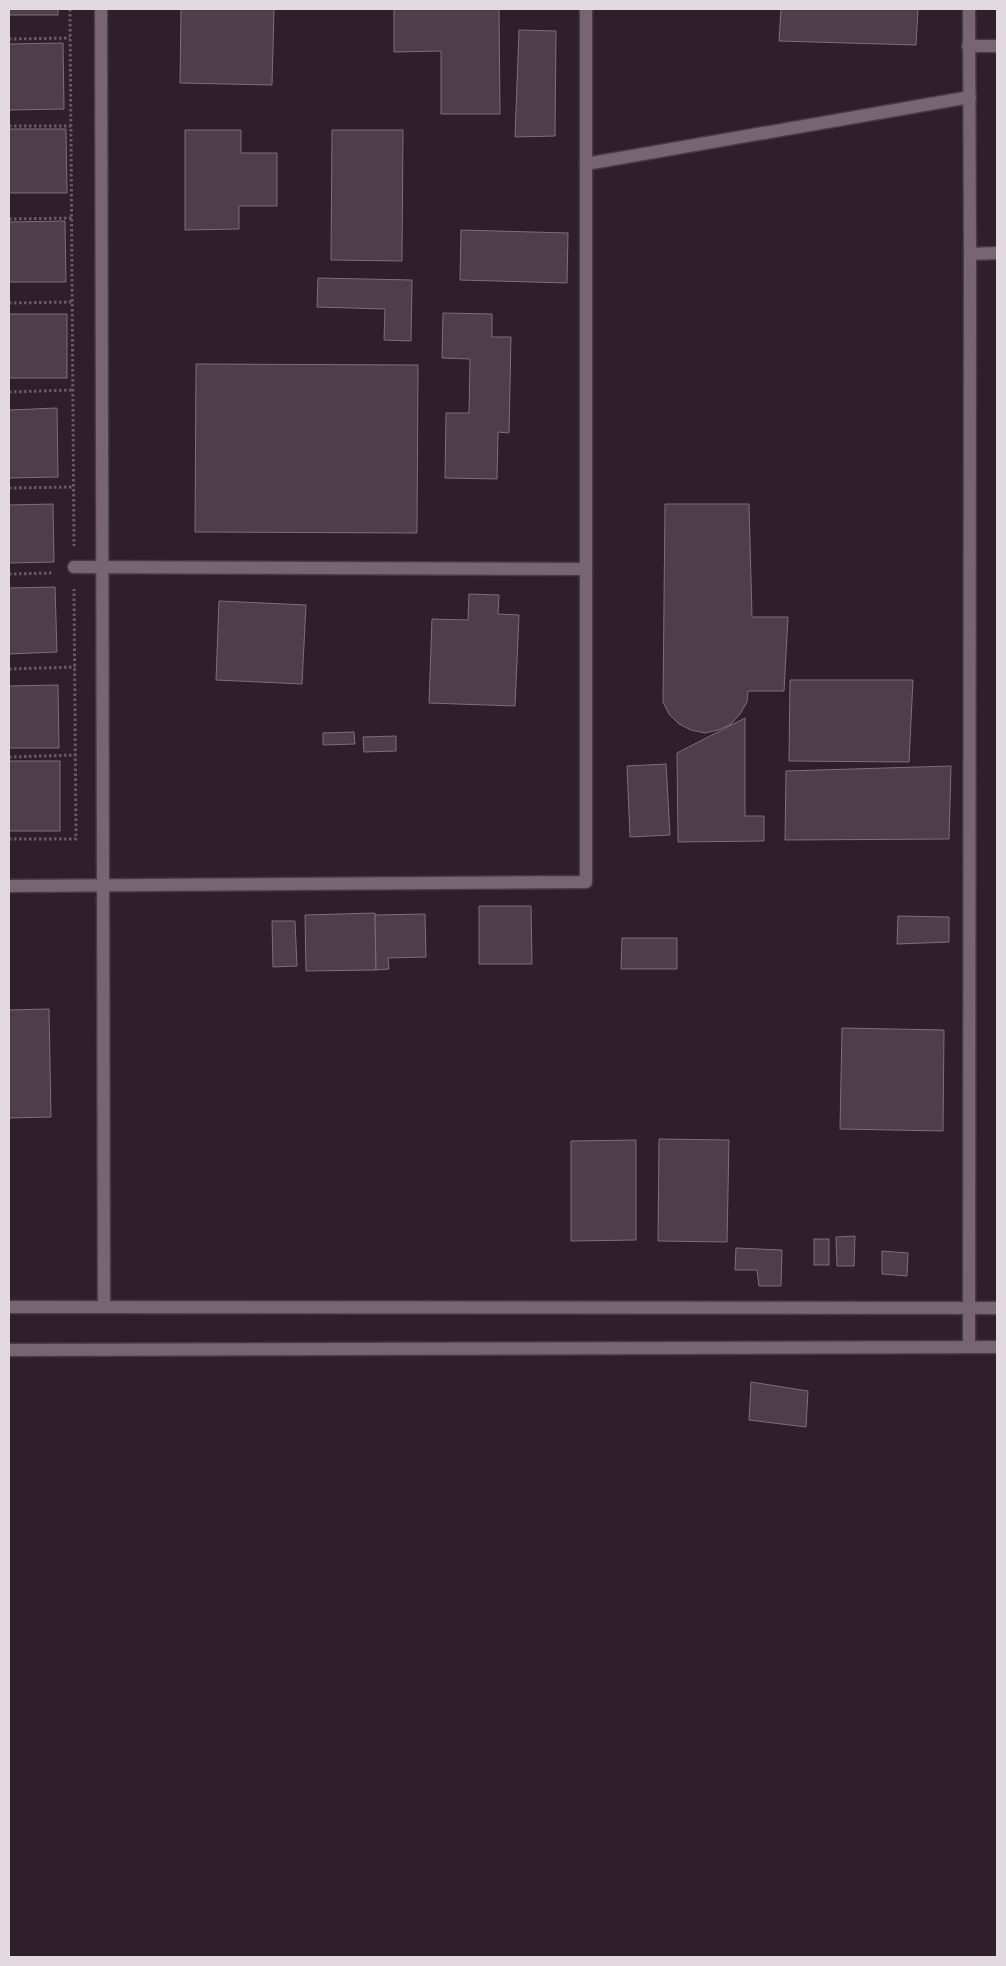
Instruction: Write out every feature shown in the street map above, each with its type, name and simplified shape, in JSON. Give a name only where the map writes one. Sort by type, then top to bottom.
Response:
[{"type":"street","points":[[101,9],[104,1307]]},
{"type":"street","points":[[9,886],[586,882],[586,9]]},
{"type":"street","points":[[969,9],[969,1347]]},
{"type":"street","points":[[968,46],[997,46]]},
{"type":"street","points":[[586,164],[970,97]]},
{"type":"street","points":[[970,254],[997,253]]},
{"type":"street","points":[[74,570],[102,566],[586,569]]},
{"type":"street","points":[[9,1307],[997,1308]]},
{"type":"street","points":[[9,1350],[997,1347]]},
{"type":"path","points":[[9,839],[76,839],[70,9]]},
{"type":"path","points":[[9,39],[70,38]]},
{"type":"path","points":[[9,126],[71,126]]},
{"type":"path","points":[[9,219],[72,218]]},
{"type":"path","points":[[9,303],[72,302]]},
{"type":"path","points":[[9,392],[73,390]]},
{"type":"path","points":[[9,488],[74,487]]},
{"type":"path","points":[[9,574],[74,570]]},
{"type":"path","points":[[9,669],[75,668]]},
{"type":"path","points":[[9,757],[76,755]]},
{"type":"building","points":[[9,9],[58,9],[58,15],[9,15]]},
{"type":"building","points":[[181,9],[274,9],[272,85],[180,83]]},
{"type":"building","points":[[394,9],[499,9],[500,114],[441,114],[441,51],[394,52]]},
{"type":"building","points":[[781,9],[918,9],[916,45],[779,41]]},
{"type":"building","points":[[519,30],[556,31],[555,136],[515,137]]},
{"type":"building","points":[[63,43],[64,109],[9,110],[9,44]]},
{"type":"building","points":[[9,129],[66,129],[67,193],[9,193]]},
{"type":"building","points":[[185,130],[241,130],[241,153],[277,153],[277,206],[239,206],[239,229],[185,230]]},
{"type":"building","points":[[332,130],[403,130],[402,261],[331,260]]},
{"type":"building","points":[[65,221],[66,282],[9,282],[9,222]]},
{"type":"building","points":[[461,230],[568,233],[567,283],[460,280]]},
{"type":"building","points":[[318,278],[412,280],[411,341],[384,340],[385,309],[317,307]]},
{"type":"building","points":[[443,313],[492,314],[492,337],[511,337],[509,433],[498,432],[497,479],[445,478],[446,413],[469,413],[470,359],[442,358]]},
{"type":"building","points":[[9,314],[67,314],[67,378],[9,378]]},
{"type":"building","points":[[196,364],[418,365],[417,533],[195,532]]},
{"type":"building","points":[[57,408],[58,477],[9,478],[9,410]]},
{"type":"building","points":[[53,504],[54,562],[9,563],[9,505]]},
{"type":"building","points":[[665,504],[749,504],[752,617],[788,617],[784,691],[748,691],[747,702],[731,724],[705,733],[691,730],[679,724],[669,714],[663,702]]},
{"type":"building","points":[[55,587],[57,652],[9,654],[9,588]]},
{"type":"building","points":[[469,594],[499,595],[498,614],[519,615],[515,706],[429,703],[432,619],[468,620]]},
{"type":"building","points":[[219,601],[306,605],[302,684],[216,680]]},
{"type":"building","points":[[790,680],[913,680],[909,762],[789,761]]},
{"type":"building","points":[[58,685],[59,748],[9,748],[9,686]]},
{"type":"building","points":[[745,718],[745,816],[764,816],[764,841],[678,842],[677,753]]},
{"type":"building","points":[[354,732],[355,744],[323,745],[323,733]]},
{"type":"building","points":[[396,736],[396,751],[364,752],[363,737]]},
{"type":"building","points":[[9,761],[60,761],[60,831],[9,831]]},
{"type":"building","points":[[666,764],[670,835],[630,837],[627,766]]},
{"type":"building","points":[[951,766],[949,839],[785,840],[786,771]]},
{"type":"building","points":[[479,906],[531,906],[532,964],[479,964]]},
{"type":"building","points":[[375,913],[376,970],[306,971],[305,915]]},
{"type":"building","points":[[425,914],[426,957],[388,958],[389,969],[376,970],[375,915]]},
{"type":"building","points":[[898,916],[949,917],[949,942],[897,944]]},
{"type":"building","points":[[272,921],[295,921],[297,966],[273,967]]},
{"type":"building","points":[[622,938],[677,938],[677,969],[621,969]]},
{"type":"building","points":[[49,1009],[51,1117],[9,1118],[9,1010]]},
{"type":"building","points":[[842,1028],[944,1030],[943,1131],[840,1129]]},
{"type":"building","points":[[659,1139],[729,1140],[727,1242],[658,1241]]},
{"type":"building","points":[[636,1140],[636,1240],[571,1241],[571,1141]]},
{"type":"building","points":[[855,1236],[854,1266],[837,1266],[836,1237]]},
{"type":"building","points":[[814,1239],[829,1239],[829,1265],[814,1265]]},
{"type":"building","points":[[736,1248],[782,1250],[781,1286],[759,1286],[757,1270],[735,1270]]},
{"type":"building","points":[[882,1251],[908,1253],[907,1276],[882,1274]]},
{"type":"building","points":[[751,1382],[808,1391],[806,1427],[749,1420]]}]
